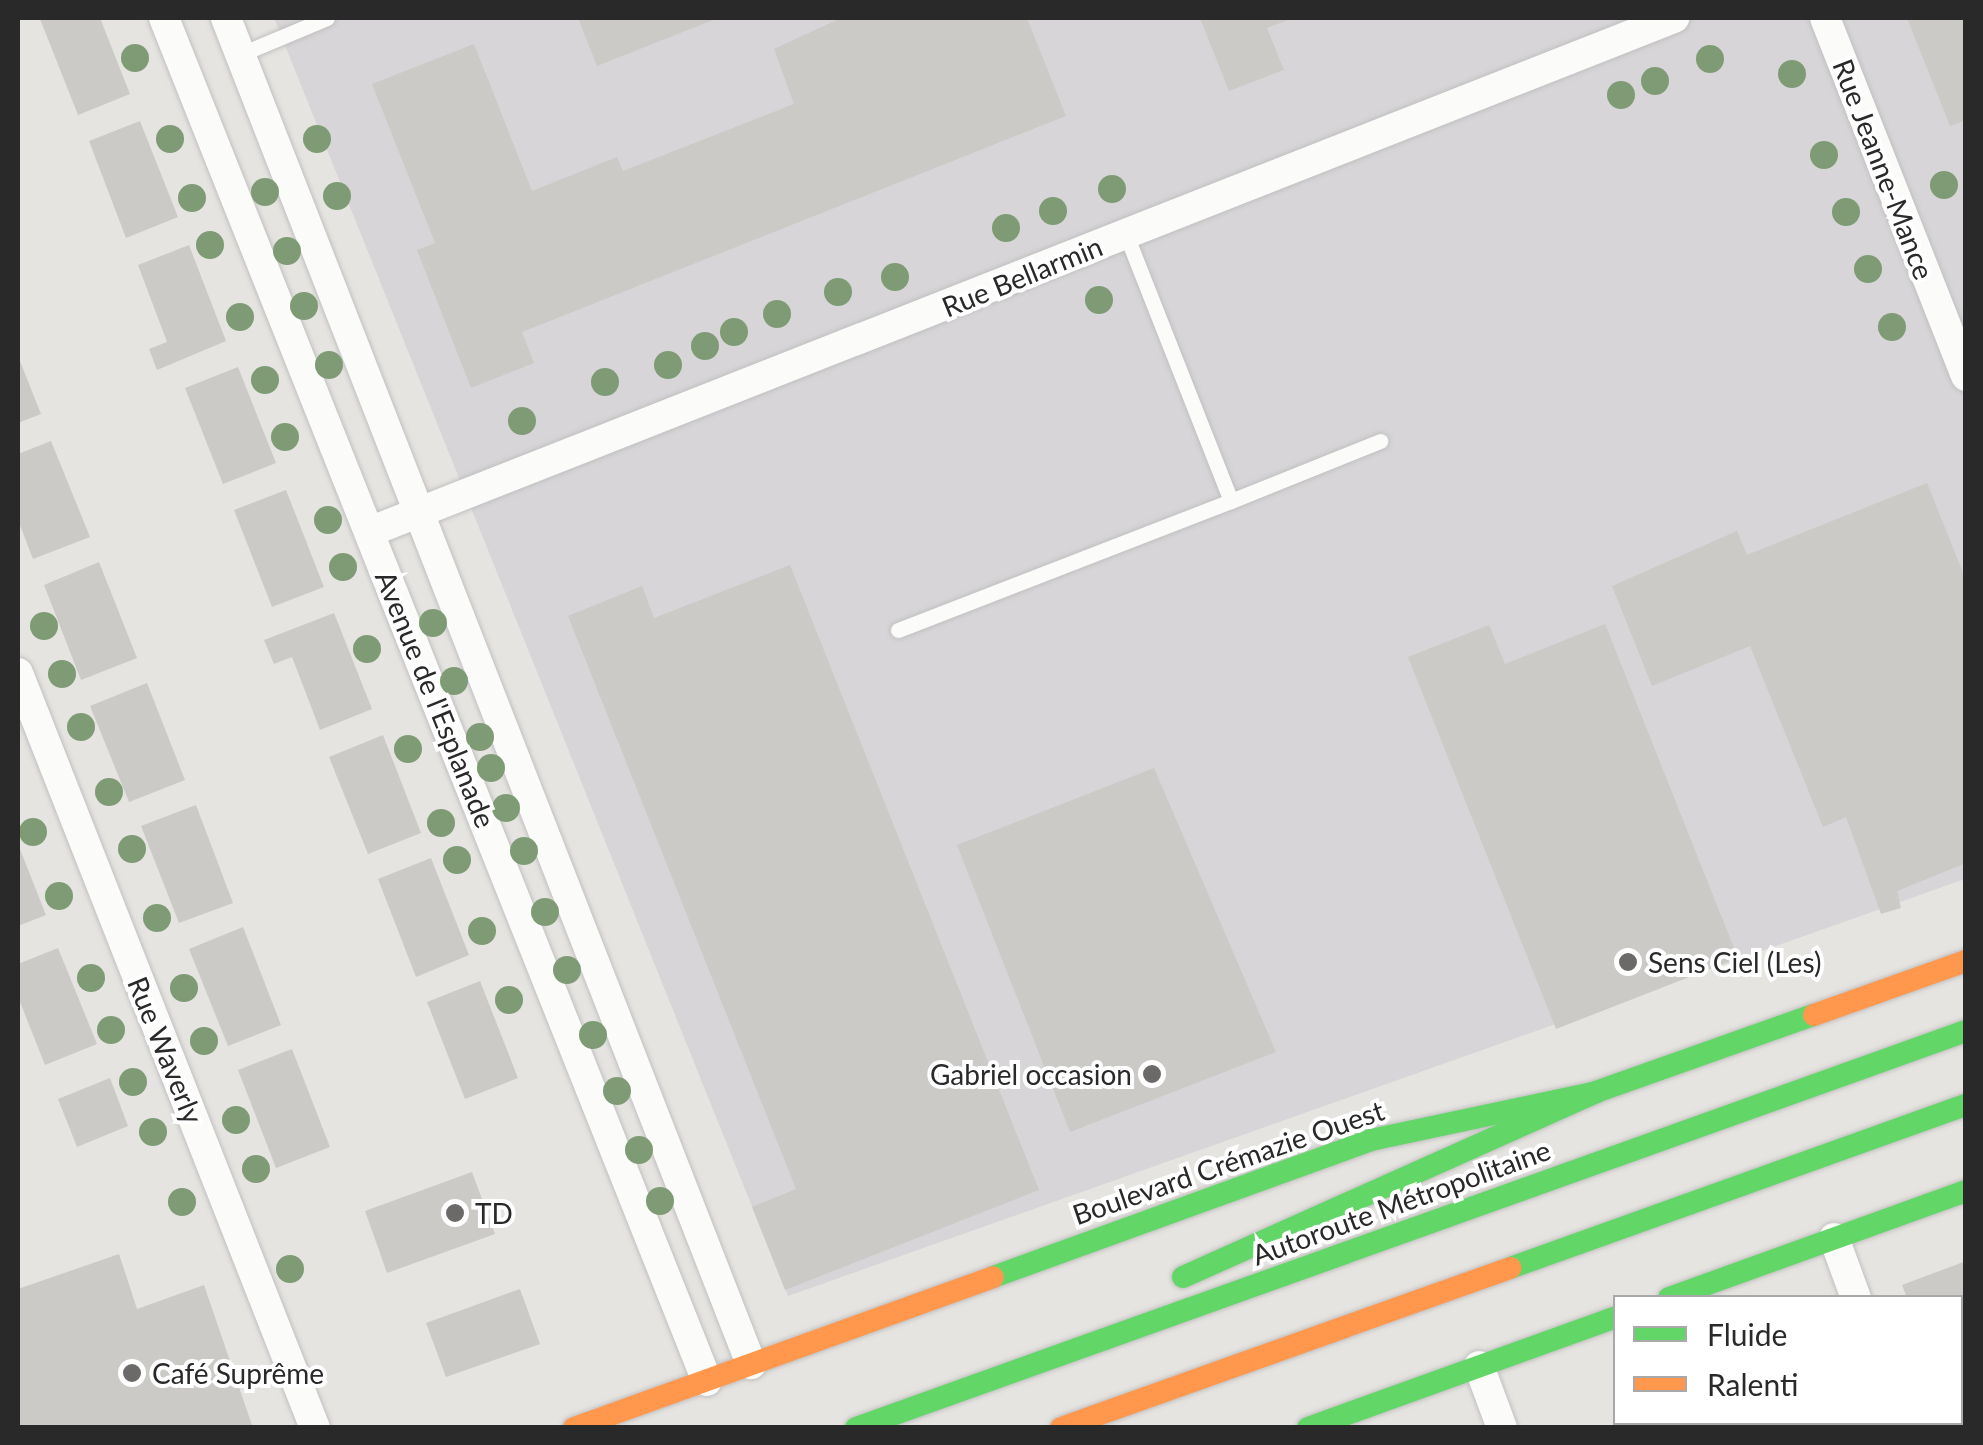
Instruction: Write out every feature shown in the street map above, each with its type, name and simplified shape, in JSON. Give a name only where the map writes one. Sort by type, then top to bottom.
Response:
[{"type":"main road","name":"Boulevard Crémazie Ouest","points":[[574,1428],[1371,1140],[1596,1092],[1966,961]]},
{"type":"main road","name":"Autoroute Métropolitaine","points":[[856,1428],[1966,1032]]},
{"type":"main road","points":[[848,1428],[1596,1092]]},
{"type":"main road","points":[[1061,1428],[1966,1105]]},
{"type":"main road","points":[[1678,1295],[1966,1192]]},
{"type":"main road","points":[[1308,1428],[1613,1318]]},
{"type":"street","name":"Avenue de l'Esplanade","points":[[164,18],[706,1380]]},
{"type":"street","name":"Avenue de l'Esplanade","points":[[226,18],[751,1364]]},
{"type":"street","name":"Rue Bellarmin","points":[[369,532],[1674,18]]},
{"type":"street","name":"Rue Jeanne-Mance","points":[[1824,18],[1966,376]]},
{"type":"street","name":"Rue Waverly","points":[[18,674],[315,1428]]},
{"type":"street","points":[[1834,1238],[1855,1295]]},
{"type":"street","points":[[1479,1366],[1502,1428]]},
{"type":"lane","points":[[241,54],[328,18]]},
{"type":"lane","points":[[1126,234],[1231,501]]},
{"type":"lane","points":[[898,630],[1380,441]]},
{"type":"shaded area","points":[[274,18],[1965,18],[1965,879],[788,1296]]},
{"type":"building","points":[[100,18],[130,94],[78,115],[40,19]]},
{"type":"building","points":[[578,18],[718,18],[597,66]]},
{"type":"building","points":[[841,18],[1027,18],[1066,116],[522,332],[534,363],[471,388],[417,250],[435,243],[372,84],[474,44],[532,191],[617,157],[623,171],[794,104],[774,49]]},
{"type":"building","points":[[1200,18],[1293,18],[1267,28],[1284,70],[1229,91]]},
{"type":"building","points":[[1907,18],[1966,18],[1966,120],[1950,126]]},
{"type":"building","points":[[140,121],[178,217],[126,238],[89,141]]},
{"type":"building","points":[[189,245],[226,341],[157,370],[149,349],[167,342],[138,265]]},
{"type":"building","points":[[18,356],[41,414],[18,423]]},
{"type":"building","points":[[238,367],[276,463],[223,484],[185,388]]},
{"type":"building","points":[[51,441],[90,537],[33,559],[18,520],[18,454]]},
{"type":"building","points":[[1927,483],[1966,580],[1966,863],[1897,891],[1901,908],[1881,914],[1846,817],[1823,827],[1750,646],[1652,686],[1612,586],[1737,531],[1747,555]]},
{"type":"building","points":[[286,490],[324,587],[272,607],[234,510]]},
{"type":"building","points":[[99,562],[137,658],[81,680],[44,585]]},
{"type":"building","points":[[790,565],[1039,1190],[785,1290],[752,1207],[796,1189],[568,616],[642,586],[654,618]]},
{"type":"building","points":[[334,613],[372,709],[320,730],[292,657],[274,664],[264,640]]},
{"type":"building","points":[[1605,624],[1738,958],[1556,1029],[1408,657],[1489,625],[1505,664]]},
{"type":"building","points":[[147,683],[185,780],[129,802],[90,706]]},
{"type":"building","points":[[383,735],[421,833],[368,854],[329,757]]},
{"type":"building","points":[[1154,768],[1276,1052],[1070,1132],[957,845]]},
{"type":"building","points":[[196,805],[233,903],[179,923],[141,826]]},
{"type":"building","points":[[18,844],[46,915],[18,926]]},
{"type":"building","points":[[431,858],[469,955],[416,977],[378,879]]},
{"type":"building","points":[[243,927],[281,1025],[228,1046],[189,949]]},
{"type":"building","points":[[58,948],[97,1044],[45,1065],[18,997],[18,964]]},
{"type":"building","points":[[480,981],[518,1078],[465,1099],[427,1002]]},
{"type":"building","points":[[292,1049],[330,1147],[276,1168],[238,1070]]},
{"type":"building","points":[[110,1078],[128,1126],[77,1147],[58,1099]]},
{"type":"building","points":[[472,1172],[495,1234],[387,1273],[365,1211]]},
{"type":"building","points":[[119,1254],[137,1309],[204,1285],[253,1428],[18,1428],[18,1289]]},
{"type":"building","points":[[1966,1261],[1966,1381],[1963,1382],[1963,1295],[1906,1295],[1902,1285]]},
{"type":"building","points":[[520,1289],[540,1344],[446,1377],[426,1323]]},
{"type":"traffic: fast","points":[[993,1277],[1371,1140],[1596,1092],[1814,1015]]},
{"type":"traffic: fast","points":[[856,1428],[1966,1031]]},
{"type":"traffic: fast","points":[[1183,1277],[1596,1092]]},
{"type":"traffic: fast","points":[[1510,1268],[1966,1105]]},
{"type":"traffic: fast","points":[[1677,1295],[1966,1191]]},
{"type":"traffic: fast","points":[[1308,1428],[1613,1318]]},
{"type":"traffic: slow","points":[[1814,1015],[1966,961]]},
{"type":"traffic: slow","points":[[1061,1428],[1510,1268]]},
{"type":"traffic: slow","points":[[574,1428],[993,1277]]},
{"type":"place","name":"Sens Ciel (Les)","points":[[1628,962]]},
{"type":"place","name":"Gabriel occasion","points":[[1152,1074]]},
{"type":"place","name":"TD","points":[[455,1213]]},
{"type":"place","name":"Café Suprême","points":[[132,1373]]}]
